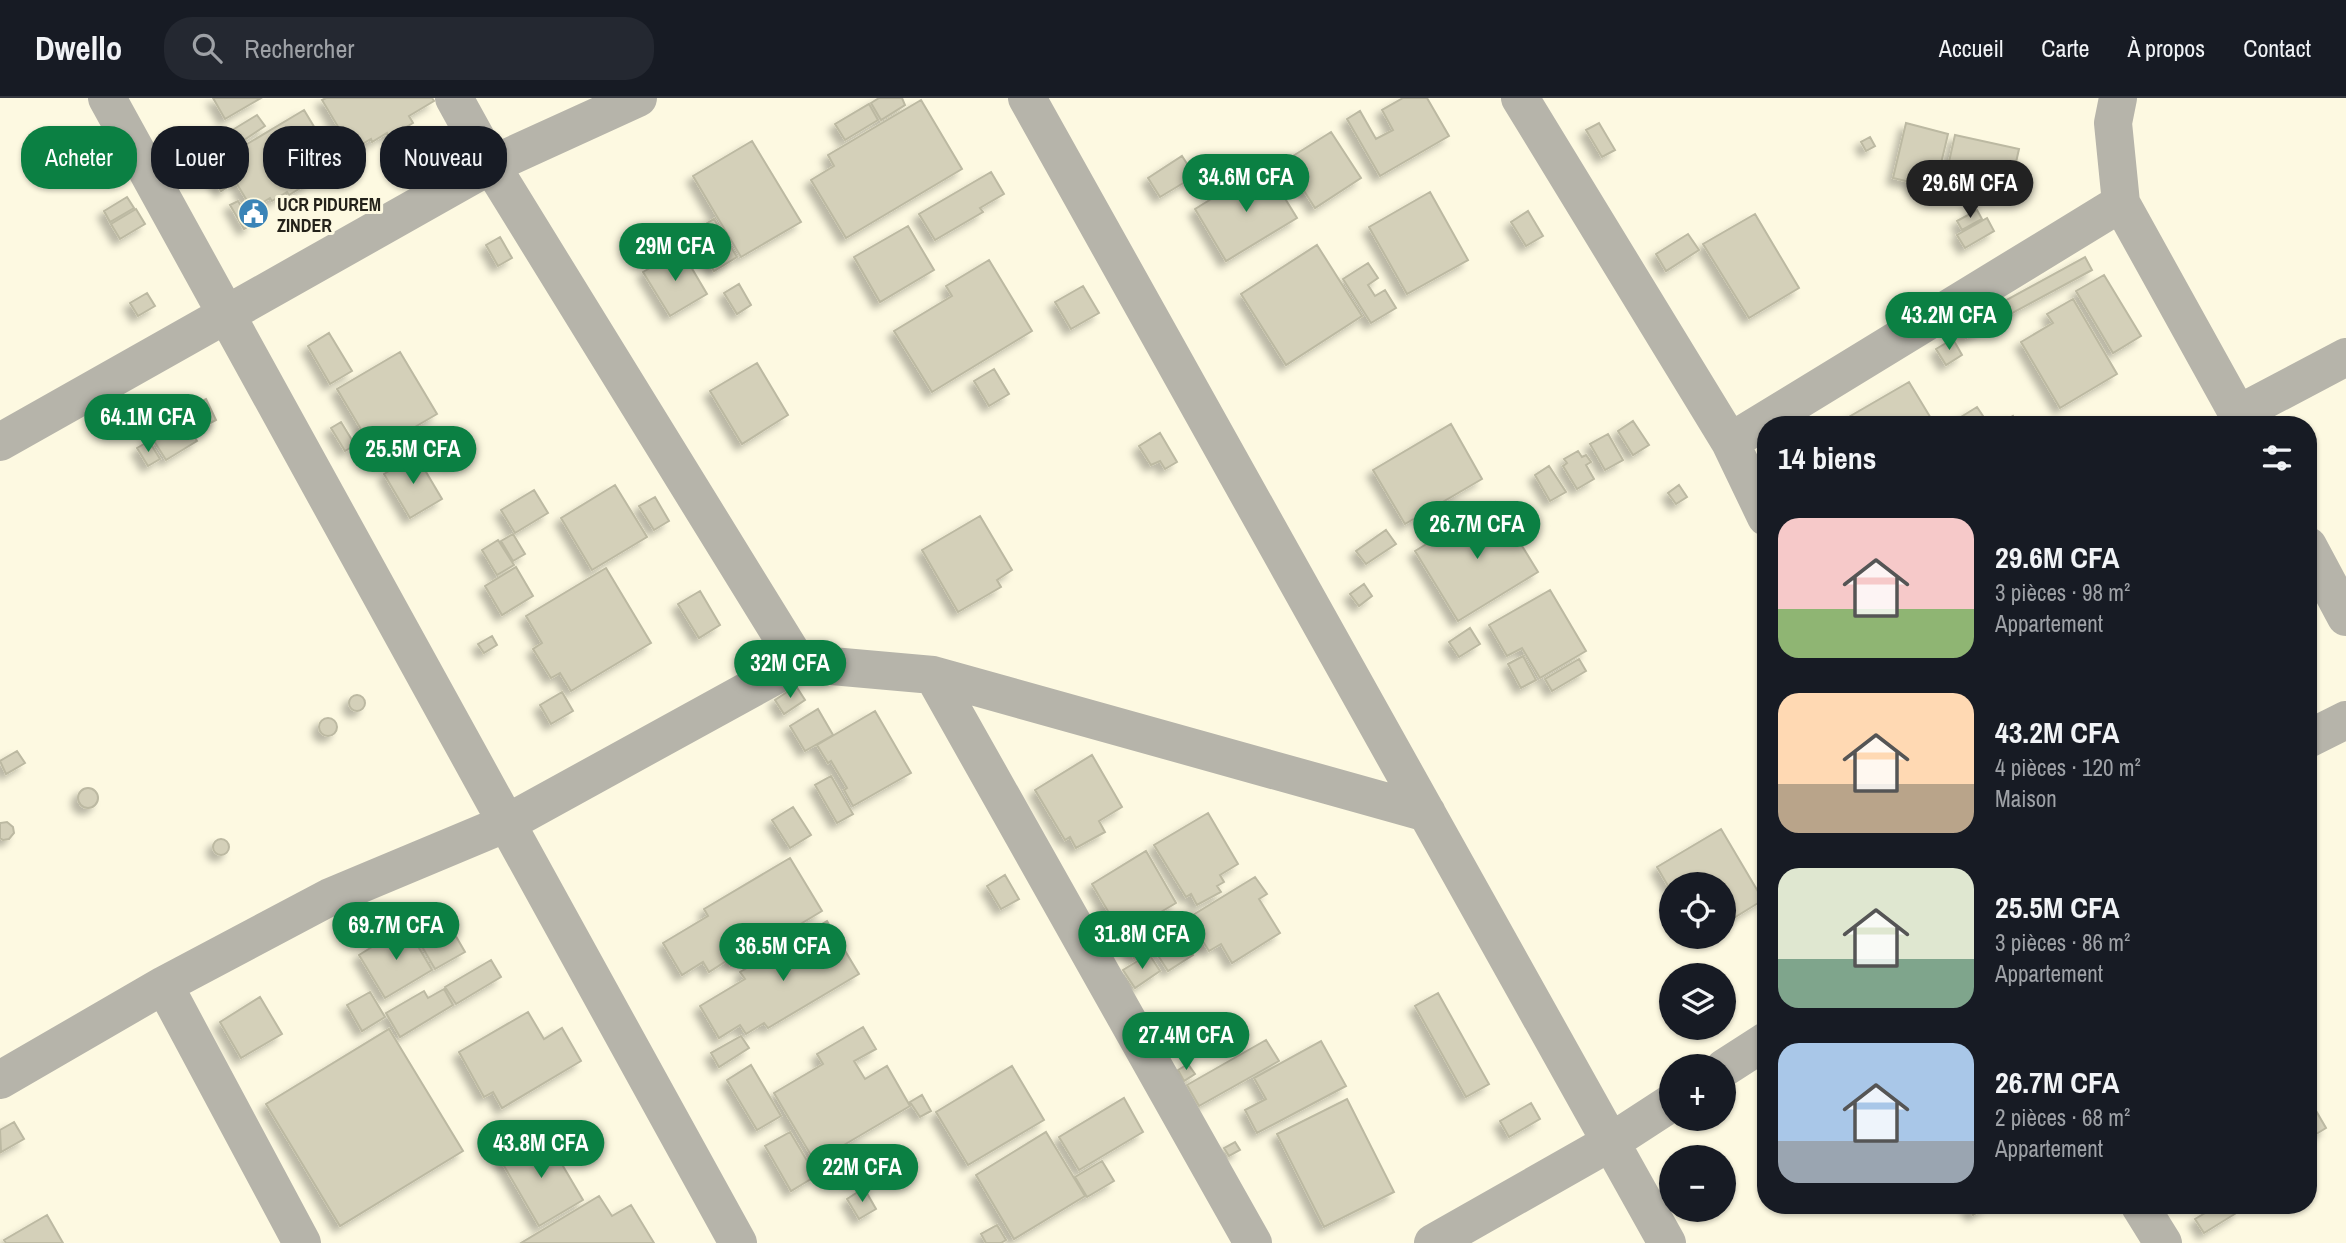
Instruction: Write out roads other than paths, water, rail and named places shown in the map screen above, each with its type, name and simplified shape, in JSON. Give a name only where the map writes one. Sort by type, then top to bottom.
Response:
[{"type":"street","points":[[107,98],[738,1243]]},
{"type":"street","points":[[454,98],[469,126]]},
{"type":"street","points":[[507,158],[638,98]]},
{"type":"street","points":[[1027,98],[1667,1243]]},
{"type":"street","points":[[1520,98],[1730,442],[1757,498]]},
{"type":"street","points":[[2118,98],[2113,123],[2121,203],[2239,416]]},
{"type":"street","points":[[0,442],[449,189]]},
{"type":"street","points":[[506,189],[798,663]]},
{"type":"street","points":[[1773,416],[2121,203]]},
{"type":"street","points":[[2248,416],[2346,357]]},
{"type":"street","points":[[1730,442],[1757,425]]},
{"type":"street","points":[[2317,563],[2346,617]]},
{"type":"street","points":[[0,1080],[164,985],[330,897],[507,822],[798,663],[933,675],[1427,813]]},
{"type":"street","points":[[933,675],[1253,1243]]},
{"type":"street","points":[[2317,735],[2346,720]]},
{"type":"street","points":[[164,985],[302,1243]]},
{"type":"street","points":[[1736,1060],[1757,1047]]},
{"type":"street","points":[[1433,1243],[1611,1142],[1659,1111]]},
{"type":"street","points":[[2145,1214],[2163,1243]]},
{"type":"place","name":"UCR PIDUREM ZINDER","points":[[254,214]]}]
